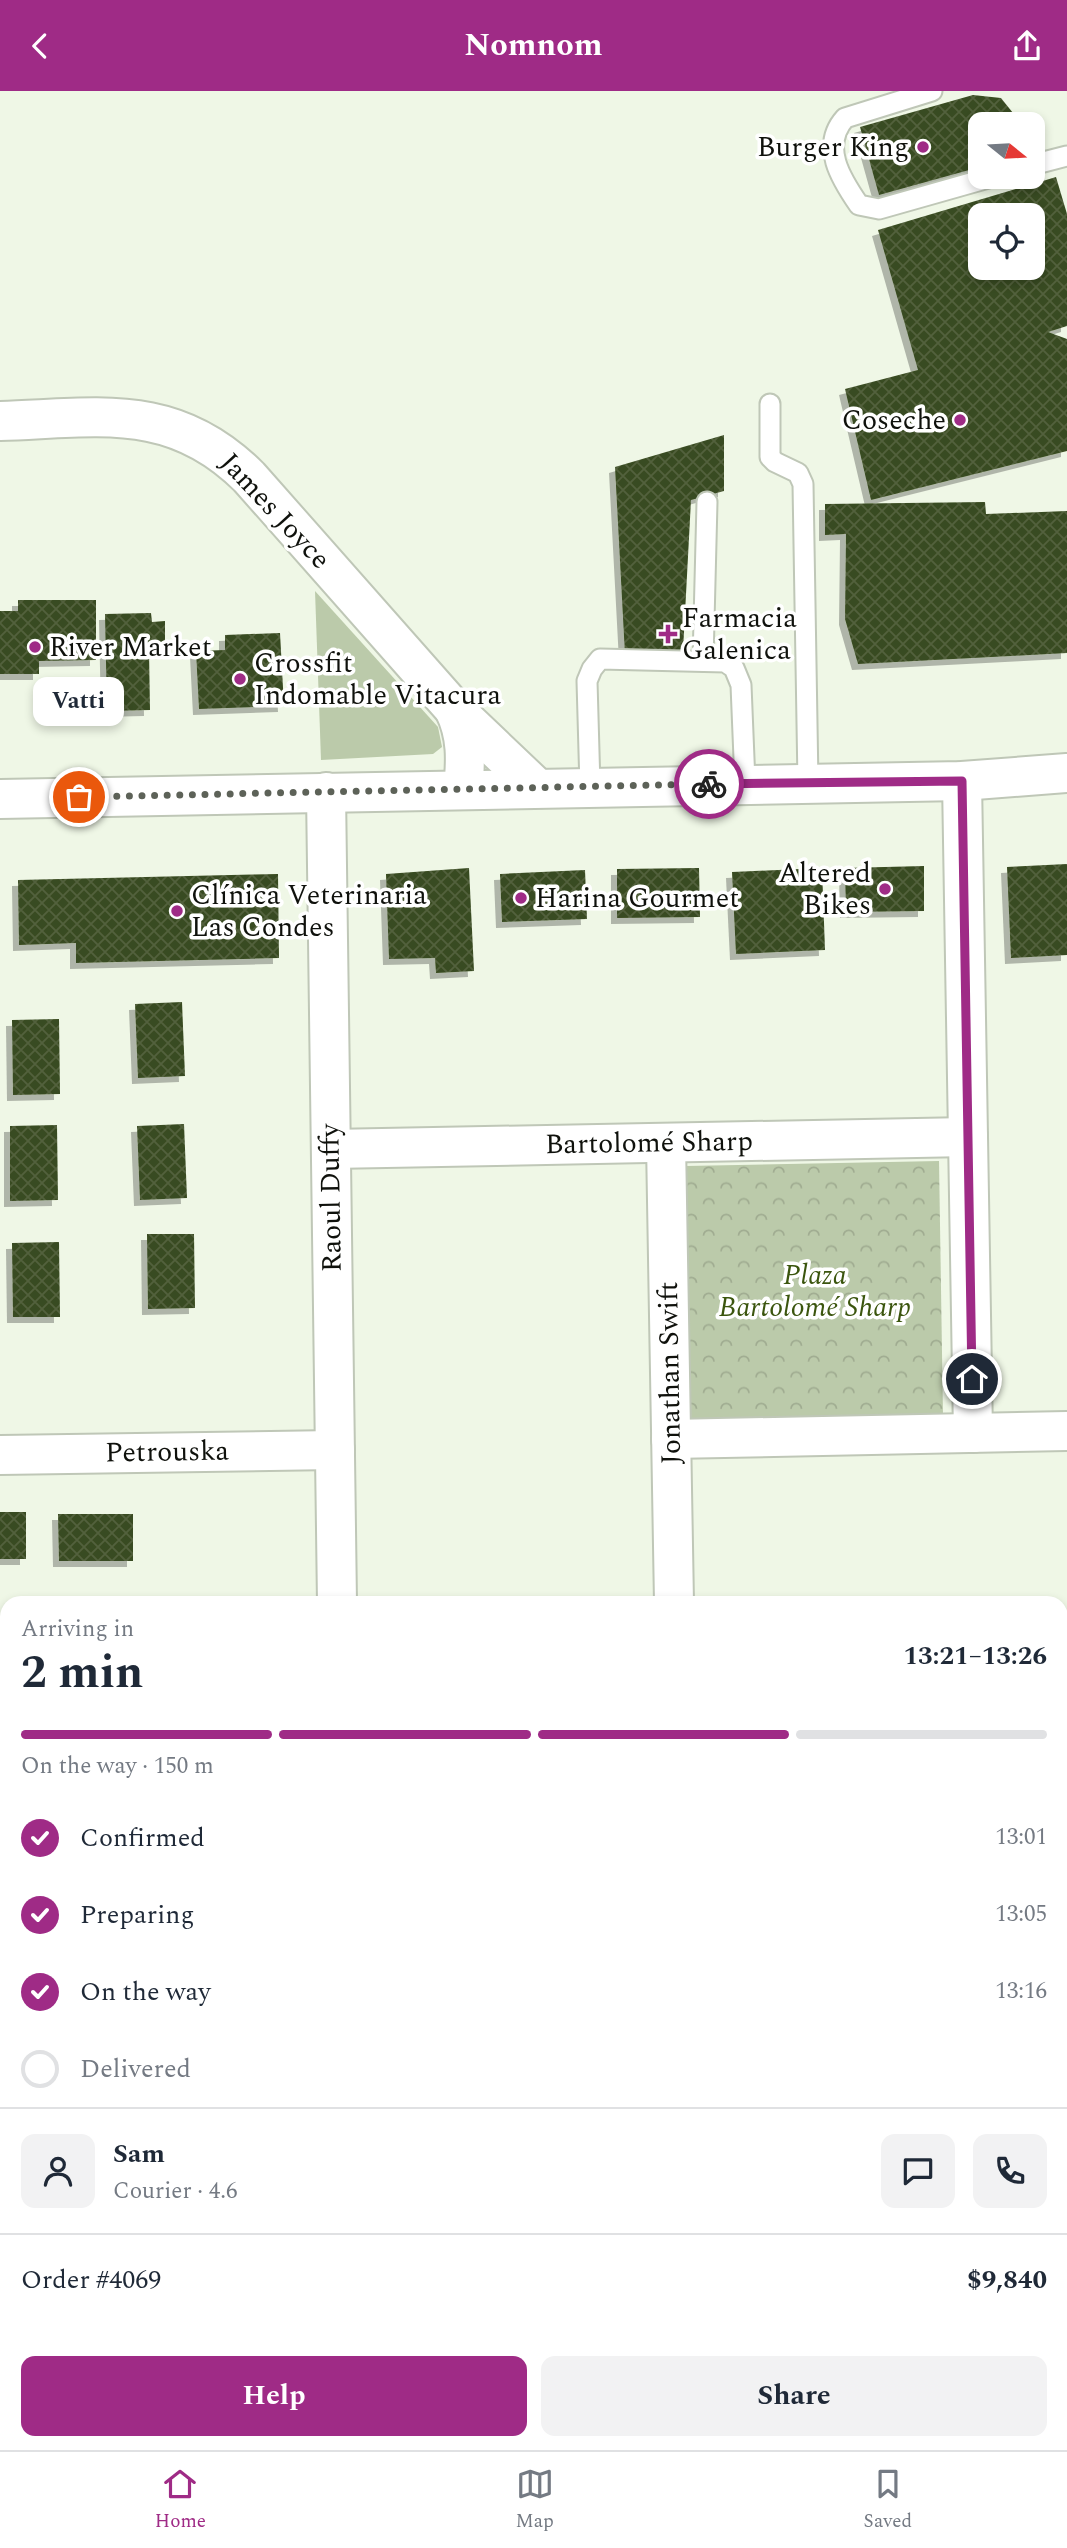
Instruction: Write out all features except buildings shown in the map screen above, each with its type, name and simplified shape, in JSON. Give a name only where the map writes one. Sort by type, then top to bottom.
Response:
[{"type":"street","name":"James Joyce","points":[[0,421],[139,419],[187,432],[210,444],[231,459],[249,477],[454,709],[537,788]]},
{"type":"street","name":"James Joyce","points":[[454,709],[465,743],[463,790]]},
{"type":"street","points":[[0,799],[962,781],[1067,773]]},
{"type":"street","points":[[962,781],[973,1433]]},
{"type":"street","name":"Raoul Duffy","points":[[326,792],[337,1596]]},
{"type":"street","name":"Bartolomé Sharp","points":[[331,1149],[968,1137]]},
{"type":"street","name":"Jonathan Swift","points":[[666,1143],[674,1596]]},
{"type":"street","points":[[671,1439],[1067,1431]]},
{"type":"street","name":"Petrouska","points":[[0,1455],[335,1450]]},
{"type":"lane","points":[[932,91],[845,118],[837,127],[833,151],[841,179],[859,205],[879,209],[968,184]]},
{"type":"lane","points":[[1045,162],[1067,156]]},
{"type":"lane","points":[[770,404],[770,457],[798,473],[803,484],[808,783]]},
{"type":"lane","points":[[703,661],[707,502]]},
{"type":"lane","points":[[590,787],[587,681],[600,659],[725,662],[734,668],[741,685],[744,783]]},
{"type":"green space","points":[[315,591],[438,727],[442,747],[433,754],[321,760]]},
{"type":"green space","name":"Plaza Bartolomé Sharp","points":[[939,1161],[943,1417],[690,1422],[686,1166]]},
{"type":"way so far","points":[[79,797],[709,784]]},
{"type":"place","name":"Burger King","points":[[923,147]]},
{"type":"place","name":"Coseche","points":[[960,420]]},
{"type":"place","name":"Farmacia Galenica","points":[[668,634]]},
{"type":"place","name":"River Market","points":[[35,647]]},
{"type":"place","name":"Crossfit Indomable Vitacura","points":[[240,679]]},
{"type":"place","name":"Vatti","points":[[79,797]]},
{"type":"place","name":"Altered Bikes","points":[[885,889]]},
{"type":"place","name":"Harina Gourmet","points":[[521,898]]},
{"type":"place","name":"Clínica Veterinaria Las Condes","points":[[177,911]]},
{"type":"route","points":[[709,784],[962,781],[972,1379]]}]
